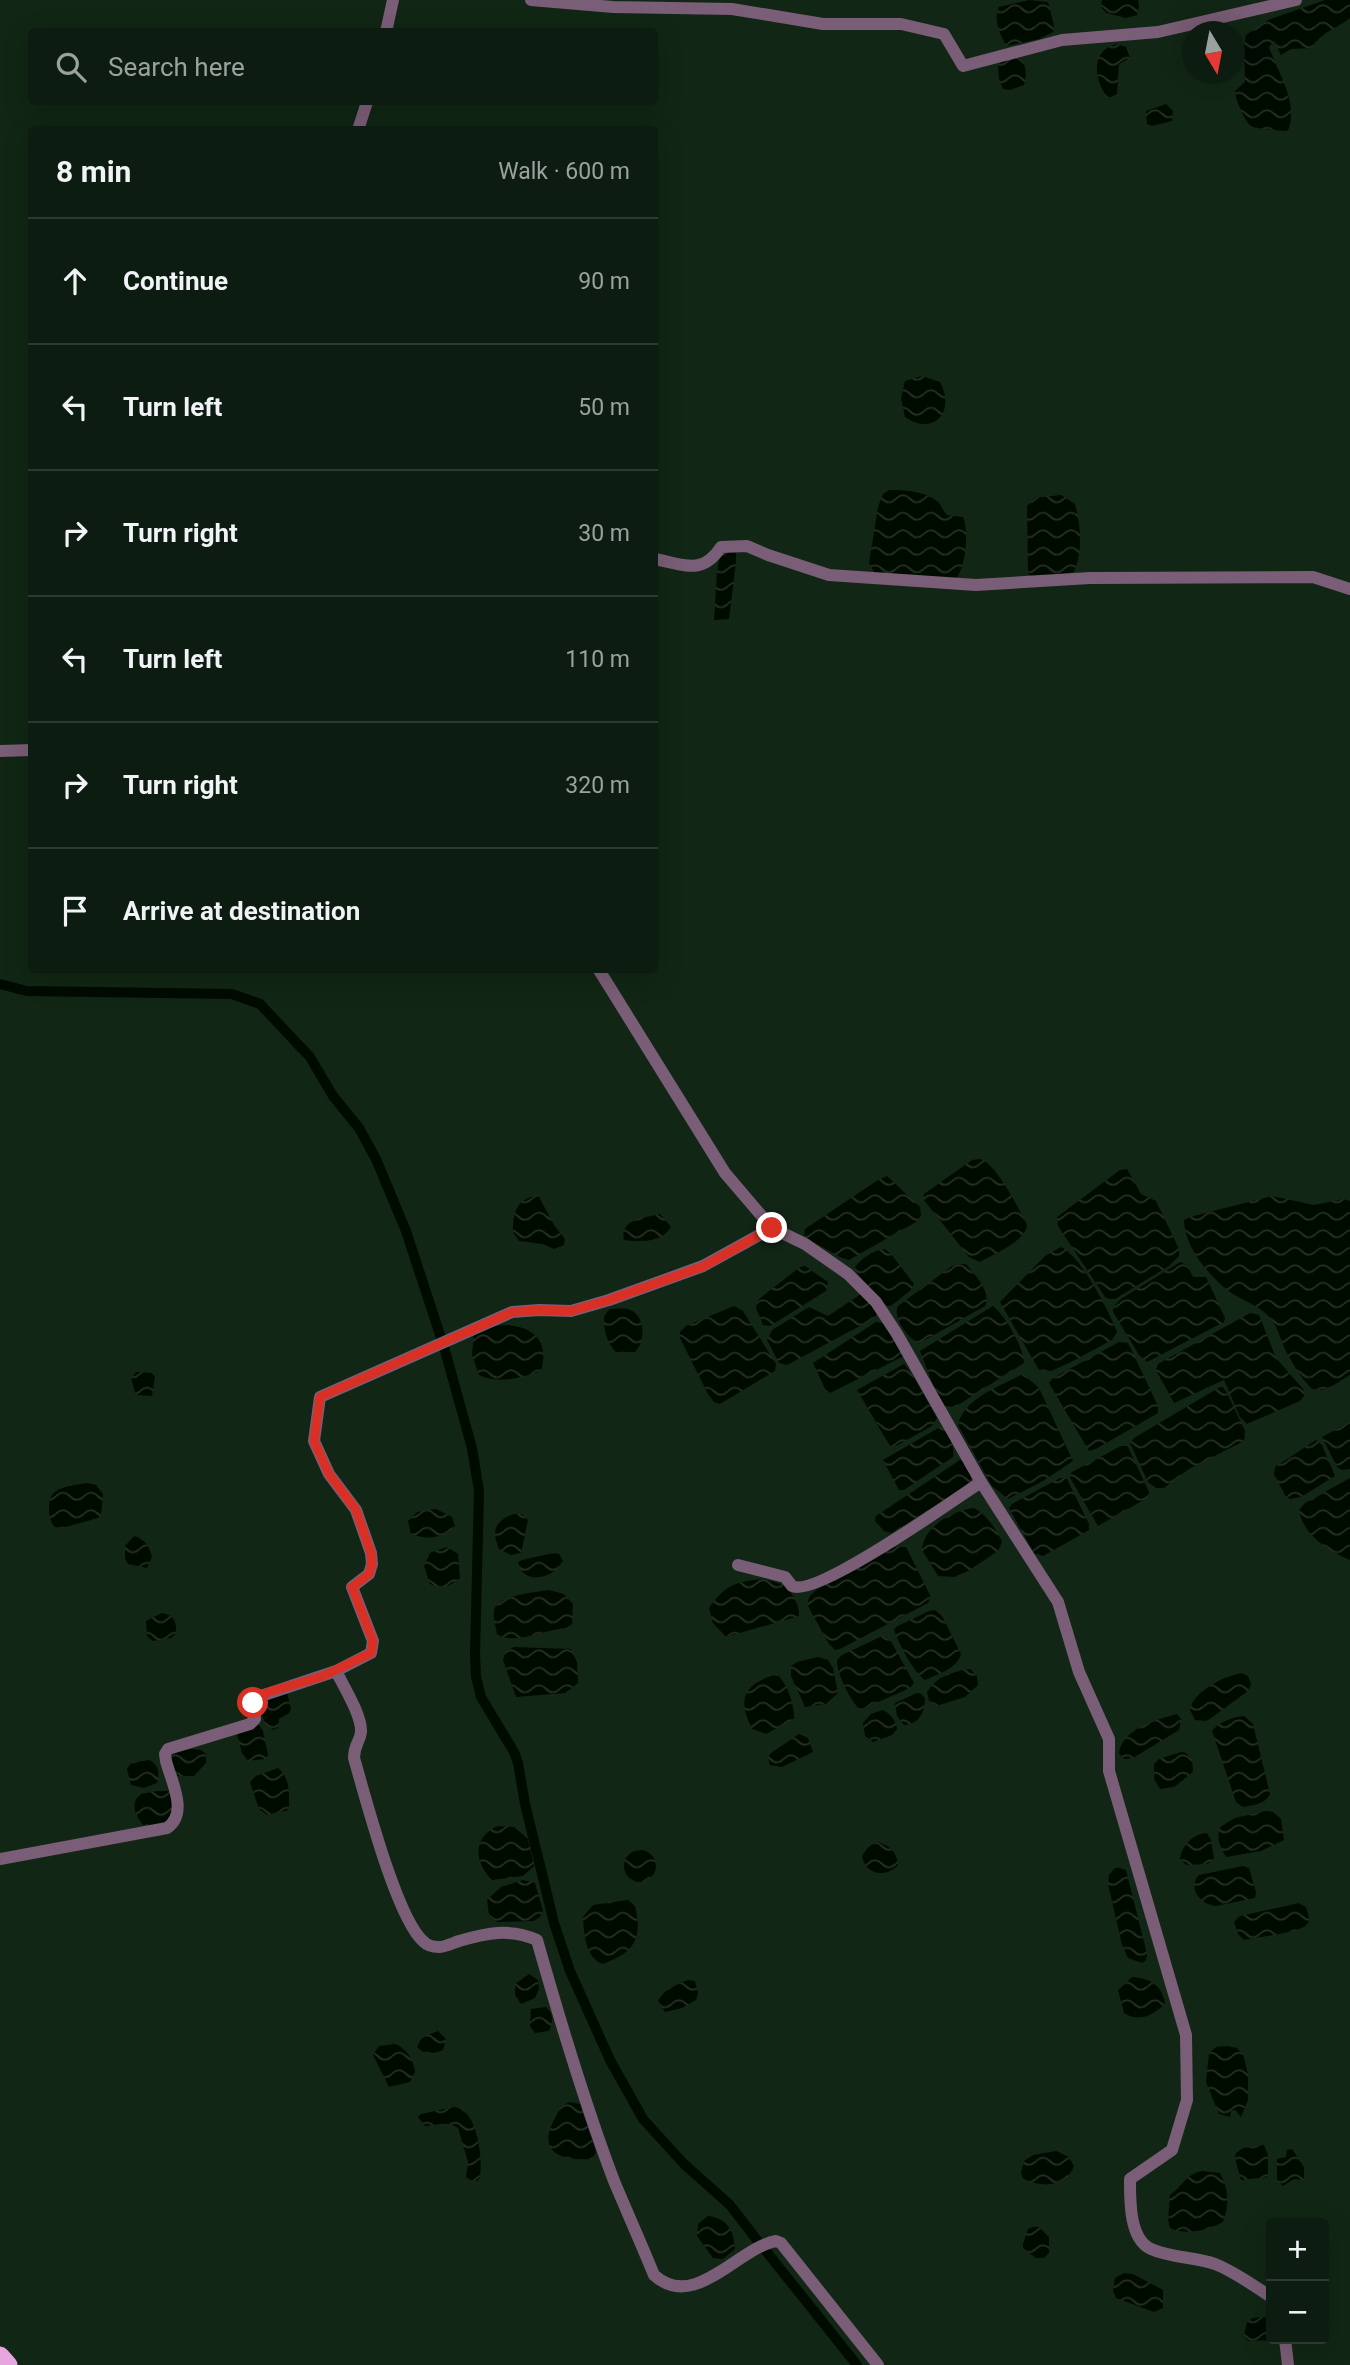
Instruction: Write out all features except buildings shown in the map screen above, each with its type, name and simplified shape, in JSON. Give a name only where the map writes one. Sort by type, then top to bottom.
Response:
[{"type":"highway","points":[[0,2356],[8,2365]]},
{"type":"street","points":[[387,28],[393,0]]},
{"type":"street","points":[[531,0],[613,7],[732,9],[823,23],[901,24],[944,34],[963,66],[1062,40],[1158,32],[1296,0]]},
{"type":"street","points":[[359,126],[366,105]]},
{"type":"street","points":[[658,560],[694,566],[705,565],[712,561],[721,547],[747,546],[829,575],[976,585],[1090,578],[1313,577],[1350,589]]},
{"type":"street","points":[[0,751],[28,750]]},
{"type":"street","points":[[601,973],[725,1172],[772,1228],[805,1244],[848,1274],[876,1302],[981,1482],[1058,1602],[1079,1672],[1109,1739],[1109,1771],[1186,2035],[1187,2100],[1172,2150],[1130,2179],[1136,2230],[1150,2249],[1213,2263],[1234,2272],[1266,2294]]},
{"type":"street","points":[[0,1859],[167,1828],[174,1823],[179,1813],[166,1761],[165,1754],[168,1749],[250,1724],[255,1719],[255,1698],[336,1671],[371,1653],[373,1641],[352,1587],[369,1574],[371,1553],[356,1510],[329,1474],[314,1441],[320,1397],[512,1312],[571,1311],[609,1300],[704,1266],[772,1228]]},
{"type":"street","points":[[738,1565],[785,1577],[796,1589],[803,1588],[858,1562],[981,1482]]},
{"type":"street","points":[[336,1671],[360,1722],[361,1736],[354,1746],[354,1758],[376,1835],[403,1909],[422,1941],[429,1946],[440,1948],[495,1932],[521,1933],[537,1940],[550,1992],[587,2104],[614,2181],[654,2275],[665,2284],[679,2287],[704,2281],[759,2247],[776,2241],[781,2243],[878,2365]]},
{"type":"street","points":[[1286,2344],[1288,2365]]},
{"type":"water","points":[[1029,0],[1048,2],[1053,32],[1039,39],[1007,46],[998,27],[999,7]]},
{"type":"water","points":[[1102,0],[1138,0],[1137,15],[1126,18],[1106,13],[1101,7]]},
{"type":"water","points":[[1325,0],[1350,0],[1350,18],[1324,34],[1312,48],[1291,49],[1281,55],[1274,41],[1269,47],[1289,99],[1291,120],[1288,131],[1250,125],[1235,91],[1245,84],[1246,35],[1268,20]]},
{"type":"water","points":[[1117,44],[1126,47],[1130,58],[1119,64],[1117,94],[1107,97],[1099,82],[1097,66],[1102,52]]},
{"type":"water","points":[[1017,56],[1023,61],[1025,69],[1024,85],[1010,90],[1003,89],[998,63]]},
{"type":"water","points":[[1166,104],[1173,111],[1172,121],[1152,126],[1147,124],[1146,111]]},
{"type":"water","points":[[922,376],[940,382],[945,403],[939,418],[925,424],[905,417],[901,398],[905,381]]},
{"type":"water","points":[[889,490],[927,495],[938,502],[947,515],[963,517],[966,531],[965,550],[962,567],[955,580],[875,574],[869,563],[878,507],[883,494]]},
{"type":"water","points":[[1061,495],[1075,504],[1080,530],[1077,564],[1074,572],[1037,579],[1028,574],[1027,506],[1034,498]]},
{"type":"water","points":[[721,552],[736,553],[736,562],[729,619],[714,620]]},
{"type":"water","points":[[980,1159],[994,1169],[1027,1224],[1026,1230],[1016,1241],[980,1262],[969,1257],[924,1200],[924,1194],[972,1160]]},
{"type":"water","points":[[1127,1169],[1141,1194],[1156,1201],[1179,1249],[1179,1256],[1169,1266],[1115,1299],[1109,1299],[1105,1297],[1058,1226],[1057,1217],[1120,1170]]},
{"type":"water","points":[[887,1176],[920,1207],[921,1216],[916,1222],[849,1260],[804,1237],[805,1229]]},
{"type":"water","points":[[538,1195],[565,1239],[564,1245],[554,1249],[543,1244],[519,1241],[513,1232],[514,1218],[520,1203]]},
{"type":"water","points":[[1272,1196],[1314,1205],[1344,1199],[1350,1201],[1350,1375],[1322,1390],[1312,1389],[1302,1377],[1267,1314],[1230,1292],[1207,1270],[1193,1251],[1185,1230],[1184,1220],[1190,1217]]},
{"type":"water","points":[[660,1214],[671,1227],[662,1236],[644,1241],[624,1240],[623,1233],[629,1224]]},
{"type":"water","points":[[1061,1247],[1069,1252],[1085,1272],[1117,1332],[1112,1340],[1069,1363],[1051,1371],[1039,1370],[1000,1302],[1045,1256]]},
{"type":"water","points":[[885,1249],[914,1284],[911,1290],[890,1307],[883,1305],[854,1269],[867,1256]]},
{"type":"water","points":[[1180,1262],[1187,1265],[1193,1277],[1206,1277],[1225,1318],[1224,1322],[1147,1362],[1139,1355],[1113,1312],[1113,1307],[1121,1299]]},
{"type":"water","points":[[966,1264],[982,1284],[987,1301],[985,1306],[918,1344],[899,1321],[898,1306],[952,1266]]},
{"type":"water","points":[[805,1266],[828,1282],[826,1291],[770,1326],[763,1325],[756,1308],[758,1300],[800,1267]]},
{"type":"water","points":[[861,1294],[865,1295],[877,1314],[873,1319],[787,1365],[779,1363],[767,1340],[772,1330],[809,1307],[828,1316]]},
{"type":"water","points":[[734,1306],[743,1311],[776,1364],[775,1371],[720,1404],[714,1402],[708,1394],[680,1338],[680,1332],[686,1326]]},
{"type":"water","points":[[993,1306],[1013,1332],[1024,1363],[955,1407],[944,1406],[940,1403],[920,1351]]},
{"type":"water","points":[[610,1309],[628,1309],[638,1316],[642,1335],[635,1352],[616,1352],[610,1344],[605,1331],[604,1316]]},
{"type":"water","points":[[1250,1313],[1259,1315],[1276,1358],[1304,1390],[1300,1401],[1247,1424],[1240,1417],[1224,1380],[1174,1403],[1156,1370],[1158,1364]]},
{"type":"water","points":[[876,1322],[883,1323],[902,1357],[830,1393],[826,1391],[813,1363]]},
{"type":"water","points":[[503,1325],[522,1328],[536,1336],[543,1351],[541,1371],[510,1379],[493,1379],[479,1375],[472,1355],[474,1333]]},
{"type":"water","points":[[1119,1342],[1128,1343],[1158,1406],[1158,1413],[1089,1451],[1049,1383],[1053,1378]]},
{"type":"water","points":[[904,1364],[937,1418],[932,1426],[894,1447],[890,1446],[857,1390]]},
{"type":"water","points":[[136,1372],[152,1373],[155,1376],[152,1396],[136,1395],[131,1378]]},
{"type":"water","points":[[1023,1374],[1039,1388],[1073,1461],[1043,1481],[1008,1499],[992,1486],[958,1425],[975,1400]]},
{"type":"water","points":[[1220,1387],[1227,1393],[1245,1431],[1244,1441],[1189,1469],[1164,1488],[1156,1488],[1148,1482],[1130,1443],[1134,1438]]},
{"type":"water","points":[[1350,1422],[1350,1469],[1342,1470],[1337,1467],[1322,1437]]},
{"type":"water","points":[[940,1427],[951,1440],[953,1457],[904,1490],[899,1490],[883,1460]]},
{"type":"water","points":[[1316,1440],[1322,1445],[1335,1476],[1301,1497],[1290,1499],[1286,1497],[1274,1474],[1275,1467]]},
{"type":"water","points":[[1121,1446],[1127,1446],[1129,1449],[1149,1497],[1098,1526],[1069,1476]]},
{"type":"water","points":[[960,1460],[972,1477],[968,1485],[892,1533],[884,1531],[875,1521],[876,1516]]},
{"type":"water","points":[[1060,1478],[1067,1478],[1089,1524],[1089,1530],[1043,1556],[1034,1553],[1009,1508]]},
{"type":"water","points":[[1350,1478],[1350,1560],[1318,1541],[1301,1519],[1299,1510],[1305,1503]]},
{"type":"water","points":[[87,1483],[96,1485],[103,1494],[101,1515],[62,1528],[55,1527],[49,1512],[53,1494],[68,1486]]},
{"type":"water","points":[[974,1508],[987,1518],[997,1532],[1002,1542],[998,1551],[954,1577],[938,1576],[922,1550],[928,1534],[940,1521],[957,1512]]},
{"type":"water","points":[[436,1509],[452,1517],[455,1526],[445,1534],[435,1537],[411,1534],[408,1521],[417,1512]]},
{"type":"water","points":[[514,1514],[522,1514],[528,1520],[521,1553],[511,1555],[499,1549],[495,1531],[499,1523]]},
{"type":"water","points":[[134,1536],[150,1550],[152,1557],[147,1568],[128,1564],[125,1558],[125,1546]]},
{"type":"water","points":[[447,1547],[458,1554],[460,1578],[446,1586],[430,1584],[424,1566],[430,1553]]},
{"type":"water","points":[[894,1547],[906,1547],[931,1597],[928,1603],[835,1650],[809,1608],[809,1598],[816,1590]]},
{"type":"water","points":[[553,1553],[559,1554],[563,1561],[546,1576],[532,1577],[521,1570],[518,1562]]},
{"type":"water","points":[[763,1579],[785,1585],[797,1604],[799,1616],[726,1637],[713,1623],[709,1608],[720,1594],[732,1586]]},
{"type":"water","points":[[549,1590],[564,1594],[573,1604],[572,1624],[566,1628],[521,1638],[497,1634],[494,1612],[500,1602]]},
{"type":"water","points":[[935,1610],[942,1616],[961,1654],[956,1664],[925,1680],[911,1664],[894,1630]]},
{"type":"water","points":[[162,1613],[174,1620],[176,1634],[171,1638],[153,1641],[147,1636],[146,1621]]},
{"type":"water","points":[[882,1636],[892,1643],[914,1683],[910,1688],[860,1710],[845,1687],[837,1660]]},
{"type":"water","points":[[514,1647],[571,1649],[577,1662],[578,1683],[565,1693],[516,1697],[503,1660],[505,1652]]},
{"type":"water","points":[[818,1657],[828,1660],[833,1668],[838,1693],[826,1704],[805,1707],[791,1676],[791,1666]]},
{"type":"water","points":[[970,1669],[977,1676],[978,1685],[965,1697],[936,1706],[929,1701],[927,1692],[940,1678]]},
{"type":"water","points":[[1242,1673],[1248,1676],[1251,1684],[1248,1691],[1207,1721],[1195,1720],[1190,1710],[1192,1703],[1203,1691],[1218,1681]]},
{"type":"water","points":[[777,1674],[790,1695],[794,1719],[766,1734],[752,1729],[744,1701],[750,1688]]},
{"type":"water","points":[[287,1692],[291,1709],[279,1719],[278,1728],[273,1730],[266,1725],[257,1703]]},
{"type":"water","points":[[919,1692],[925,1698],[922,1713],[914,1722],[904,1725],[897,1716],[895,1703]]},
{"type":"water","points":[[883,1710],[893,1718],[897,1729],[892,1735],[873,1742],[865,1736],[863,1723],[871,1714]]},
{"type":"water","points":[[1177,1714],[1181,1719],[1179,1730],[1133,1758],[1124,1759],[1119,1753],[1133,1731]]},
{"type":"water","points":[[1244,1716],[1253,1724],[1270,1794],[1262,1802],[1243,1807],[1236,1802],[1212,1731],[1226,1720]]},
{"type":"water","points":[[259,1725],[263,1731],[268,1755],[265,1759],[248,1761],[242,1753],[237,1734]]},
{"type":"water","points":[[799,1734],[808,1738],[813,1752],[782,1767],[770,1765],[768,1758],[771,1753]]},
{"type":"water","points":[[192,1749],[206,1754],[206,1763],[194,1776],[175,1776],[171,1756],[173,1752]]},
{"type":"water","points":[[1181,1752],[1192,1759],[1193,1772],[1174,1787],[1160,1789],[1154,1779],[1154,1764],[1159,1759]]},
{"type":"water","points":[[149,1760],[158,1770],[157,1783],[144,1788],[131,1785],[127,1769],[131,1763]]},
{"type":"water","points":[[278,1768],[287,1782],[289,1810],[267,1815],[259,1809],[250,1782],[256,1776]]},
{"type":"water","points":[[169,1791],[175,1813],[163,1825],[144,1826],[136,1814],[135,1802],[140,1794]]},
{"type":"water","points":[[1266,1811],[1274,1812],[1281,1819],[1284,1840],[1261,1851],[1226,1857],[1219,1842],[1220,1827],[1235,1818]]},
{"type":"water","points":[[498,1826],[515,1827],[528,1839],[534,1866],[523,1876],[492,1880],[482,1866],[478,1850],[480,1843]]},
{"type":"water","points":[[1207,1833],[1214,1859],[1207,1864],[1186,1865],[1180,1859],[1186,1845],[1197,1835]]},
{"type":"water","points":[[879,1842],[892,1850],[898,1865],[882,1873],[867,1867],[862,1856],[871,1843]]},
{"type":"water","points":[[640,1850],[651,1855],[656,1866],[651,1877],[640,1882],[629,1877],[624,1866],[629,1855]]},
{"type":"water","points":[[1243,1866],[1249,1868],[1256,1892],[1255,1898],[1216,1906],[1210,1905],[1197,1895],[1194,1885],[1199,1875]]},
{"type":"water","points":[[1116,1867],[1126,1870],[1147,1954],[1142,1963],[1128,1958],[1122,1945],[1108,1884],[1109,1875]]},
{"type":"water","points":[[523,1880],[535,1883],[543,1911],[540,1917],[534,1921],[497,1922],[489,1915],[487,1900],[501,1887]]},
{"type":"water","points":[[628,1900],[635,1906],[637,1936],[622,1955],[603,1964],[589,1951],[583,1917],[593,1905]]},
{"type":"water","points":[[1299,1903],[1306,1907],[1308,1915],[1309,1921],[1304,1926],[1289,1932],[1244,1940],[1238,1934],[1234,1922],[1240,1916]]},
{"type":"water","points":[[529,1974],[538,1980],[539,1989],[535,1998],[521,2004],[515,1995],[515,1984]]},
{"type":"water","points":[[1132,1977],[1144,1979],[1158,1987],[1165,2004],[1146,2016],[1135,2017],[1124,2013],[1118,1990]]},
{"type":"water","points":[[688,1980],[695,1981],[698,1993],[696,2000],[682,2008],[665,2012],[658,2001],[671,1987]]},
{"type":"water","points":[[546,2007],[552,2018],[549,2031],[535,2033],[530,2026],[531,2009]]},
{"type":"water","points":[[438,2031],[446,2039],[443,2050],[429,2053],[417,2047],[422,2037]]},
{"type":"water","points":[[395,2044],[409,2055],[415,2072],[410,2082],[389,2087],[373,2055],[379,2046]]},
{"type":"water","points":[[1216,2047],[1237,2048],[1243,2054],[1248,2074],[1248,2100],[1241,2117],[1235,2110],[1231,2111],[1230,2117],[1219,2114],[1206,2082],[1209,2053]]},
{"type":"water","points":[[569,2102],[580,2104],[596,2152],[592,2159],[562,2156],[550,2147],[548,2139],[555,2118],[559,2110]]},
{"type":"water","points":[[454,2107],[469,2116],[474,2125],[481,2170],[477,2181],[466,2177],[468,2162],[458,2128],[446,2124],[425,2126],[418,2117]]},
{"type":"water","points":[[1264,2145],[1268,2155],[1268,2177],[1241,2180],[1236,2153],[1243,2148]]},
{"type":"water","points":[[1292,2149],[1304,2167],[1304,2180],[1294,2179],[1283,2186],[1277,2181],[1277,2159],[1286,2157],[1287,2150]]},
{"type":"water","points":[[1056,2151],[1069,2157],[1074,2166],[1066,2178],[1053,2184],[1038,2184],[1023,2179],[1021,2173],[1024,2161],[1033,2155]]},
{"type":"water","points":[[1202,2171],[1220,2173],[1223,2179],[1227,2198],[1223,2222],[1197,2231],[1183,2232],[1170,2228],[1170,2195],[1188,2178]]},
{"type":"water","points":[[708,2216],[725,2223],[733,2237],[735,2249],[723,2259],[713,2258],[697,2236],[698,2224]]},
{"type":"water","points":[[1039,2227],[1049,2237],[1049,2253],[1044,2258],[1036,2258],[1023,2249],[1028,2229]]},
{"type":"water","points":[[1124,2273],[1133,2274],[1163,2290],[1163,2308],[1154,2312],[1116,2298],[1113,2291],[1115,2278]]},
{"type":"water","points":[[1253,2318],[1266,2318],[1266,2340],[1248,2341],[1244,2336],[1247,2322]]},
{"type":"waterway","points":[[0,984],[27,991],[232,994],[260,1004],[310,1057],[333,1096],[359,1128],[376,1159],[406,1231],[444,1347],[472,1448],[479,1491],[476,1677],[481,1697],[518,1763],[525,1804],[554,1923],[570,1971],[610,2060],[643,2119],[684,2164],[730,2205],[760,2244]]},
{"type":"waterway","points":[[762,2246],[857,2365]]},
{"type":"route","points":[[253,1703],[255,1698],[262,1694],[323,1676],[371,1653],[373,1641],[352,1587],[369,1574],[371,1553],[356,1510],[329,1474],[314,1441],[320,1397],[512,1312],[571,1311],[609,1300],[704,1266],[772,1228]]}]
